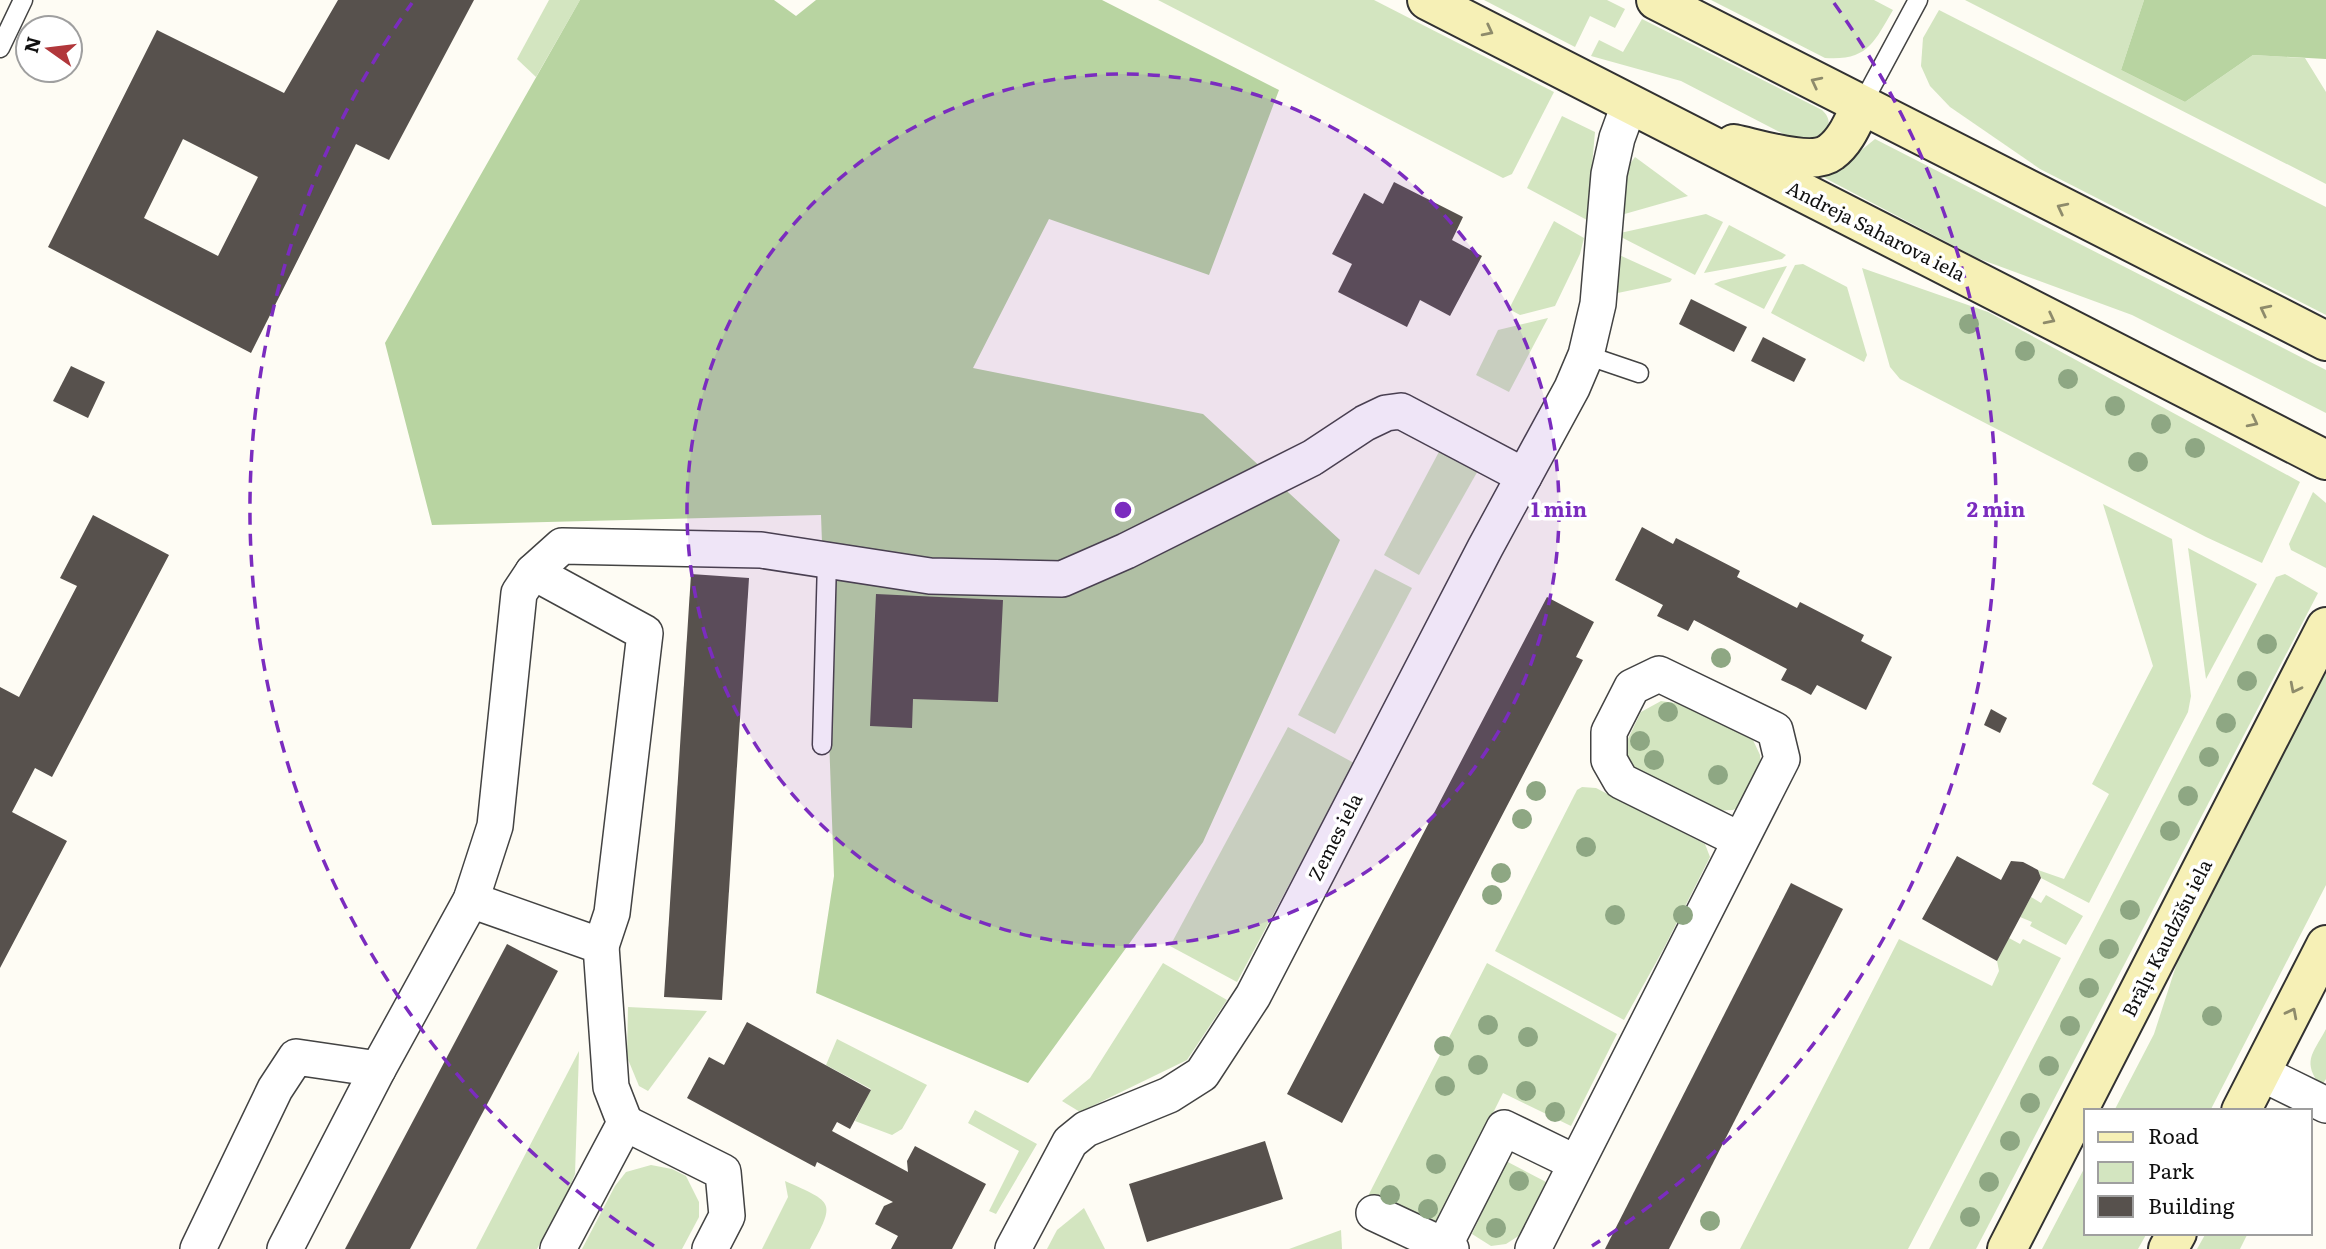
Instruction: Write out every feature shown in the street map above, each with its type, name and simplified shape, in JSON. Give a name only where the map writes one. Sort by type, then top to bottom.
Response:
[{"type":"street","name":"Andreja Saharova iela","points":[[1427,0],[2326,460]]},
{"type":"street","points":[[1656,0],[2326,341]]},
{"type":"street","name":"Zemes iela","points":[[1013,1249],[1070,1142],[1086,1129],[1169,1096],[1202,1074],[1252,996],[1572,388],[1586,355],[1598,304],[1609,174],[1616,138],[1629,105]]},
{"type":"street","points":[[1688,135],[1809,159],[1830,154],[1846,136],[1861,106]]},
{"type":"street","points":[[285,1249],[471,900],[495,826],[519,593],[533,572],[562,546],[761,550],[930,576],[1062,579],[1125,551],[1312,457],[1365,423],[1386,413],[1402,411],[1524,476]]},
{"type":"street","points":[[533,572],[645,633],[612,913],[601,946],[611,1087],[625,1123],[723,1172],[727,1216],[710,1249]]},
{"type":"street","name":"Brāļu Kaudzīšu iela","points":[[2007,1249],[2326,627]]},
{"type":"street","points":[[1533,1249],[1782,760],[1775,730],[1659,674],[1632,687],[1609,732],[1609,760],[1622,782],[1740,840]]},
{"type":"street","points":[[471,900],[601,946]]},
{"type":"street","points":[[2242,1109],[2326,945]]},
{"type":"street","points":[[2099,1109],[2142,1016],[2144,984]]},
{"type":"street","points":[[198,1249],[275,1089],[296,1057],[379,1069]]},
{"type":"street","points":[[2260,1073],[2326,1105]]},
{"type":"street","points":[[558,1249],[625,1123]]},
{"type":"street","points":[[1374,1213],[1447,1247],[1504,1128],[1576,1163]]},
{"type":"street","points":[[2029,1249],[2084,1138]]},
{"type":"lane","points":[[0,48],[23,0]]},
{"type":"lane","points":[[1861,106],[1918,0]]},
{"type":"lane","points":[[1586,355],[1639,373]]},
{"type":"lane","points":[[822,745],[827,561]]},
{"type":"green space","points":[[549,0],[580,0],[536,77],[517,59]]},
{"type":"green space","points":[[580,0],[774,0],[796,16],[816,0],[1102,0],[1279,90],[1209,275],[1049,219],[973,368],[1203,414],[1340,540],[1203,842],[1028,1083],[816,993],[834,876],[821,515],[432,525],[385,343]]},
{"type":"green space","points":[[1158,0],[1374,0],[1554,92],[1512,174],[1503,178]]},
{"type":"green space","points":[[1484,0],[1607,0],[1625,9],[1615,28],[1590,16],[1575,47]]},
{"type":"green space","points":[[1711,0],[1874,0],[1893,10],[1874,40],[1860,53],[1825,58]]},
{"type":"green space","points":[[1965,0],[2144,0],[2121,70],[2185,102],[2253,55],[2305,58],[2326,92],[2326,184]]},
{"type":"green space","points":[[2144,0],[2326,0],[2326,59],[2253,55],[2185,102],[2121,70]]},
{"type":"green space","points":[[1939,10],[2326,207],[2326,315],[2040,169],[1950,107],[1930,86],[1921,66],[1923,38]]},
{"type":"green space","points":[[1642,19],[1822,110],[1829,123],[1826,131],[1816,144],[1801,143],[1681,81],[1591,56],[1599,40],[1623,52]]},
{"type":"green space","points":[[1562,116],[1595,132],[1587,220],[1527,188]]},
{"type":"green space","points":[[1875,139],[2326,370],[2326,413],[2132,315],[1977,258],[1823,177]]},
{"type":"green space","points":[[1635,157],[1688,196],[1621,215],[1624,172]]},
{"type":"green space","points":[[1706,214],[1723,222],[1695,275],[1619,236],[1620,233]]},
{"type":"green space","points":[[1554,221],[1584,238],[1580,254],[1555,306],[1520,315],[1509,309]]},
{"type":"green space","points":[[1729,225],[1786,255],[1782,259],[1704,273]]},
{"type":"green space","points":[[1617,254],[1672,279],[1670,282],[1613,294]]},
{"type":"green space","points":[[1803,264],[1847,287],[1867,355],[1864,362],[1771,313],[1795,265]]},
{"type":"green space","points":[[1787,266],[1764,309],[1714,284],[1721,281]]},
{"type":"green space","points":[[1862,268],[1988,312],[2300,482],[2262,563],[2206,537],[1900,379],[1890,367]]},
{"type":"green space","points":[[1548,318],[1509,392],[1476,375],[1498,330]]},
{"type":"green space","points":[[1441,448],[1480,467],[1419,575],[1384,555]]},
{"type":"green space","points":[[2313,492],[2326,503],[2326,568],[2291,550],[2289,544]]},
{"type":"green space","points":[[2103,504],[2172,539],[2191,696],[2188,712],[2089,903],[2041,878],[2038,870],[2064,879],[2109,794],[2092,784],[2153,666]]},
{"type":"green space","points":[[2188,548],[2257,584],[2206,679]]},
{"type":"green space","points":[[1375,569],[1412,588],[1335,734],[1298,715]]},
{"type":"green space","points":[[2285,574],[2318,593],[1976,1249],[1929,1249],[2276,577]]},
{"type":"green space","points":[[2326,670],[2326,885],[2211,1109],[2115,1109],[2154,1034],[2186,935]]},
{"type":"green space","points":[[1661,701],[1681,704],[1753,740],[1760,755],[1762,775],[1750,802],[1733,810],[1712,811],[1640,776],[1629,763],[1625,745],[1641,712]]},
{"type":"green space","points":[[1288,727],[1354,763],[1237,982],[1170,946]]},
{"type":"green space","points":[[1582,787],[1596,788],[1705,844],[1710,857],[1624,1020],[1495,951],[1577,790]]},
{"type":"green space","points":[[2046,895],[2083,916],[2066,945],[2030,926],[2032,922],[2020,917],[2031,897],[2041,903]]},
{"type":"green space","points":[[2009,938],[2020,944],[2023,939],[2061,958],[1908,1249],[1740,1249],[1899,939],[1992,986],[1999,971],[1997,961]]},
{"type":"green space","points":[[1163,963],[1227,1000],[1187,1060],[1080,1112],[1062,1101],[1090,1078]]},
{"type":"green space","points":[[1487,963],[1617,1034],[1571,1126],[1503,1093],[1436,1227],[1368,1196]]},
{"type":"green space","points":[[628,1007],[707,1011],[648,1091],[639,1086],[627,1057]]},
{"type":"green space","points":[[2326,1029],[2326,1079],[2321,1087],[2312,1071],[2311,1058]]},
{"type":"green space","points":[[837,1039],[927,1085],[902,1129],[892,1135],[855,1121],[871,1089],[826,1065]]},
{"type":"green space","points":[[579,1051],[575,1174],[569,1189],[537,1249],[476,1249]]},
{"type":"green space","points":[[975,1110],[1037,1144],[996,1214],[989,1211],[1019,1151],[968,1123]]},
{"type":"green space","points":[[1506,1161],[1546,1182],[1520,1235],[1506,1244],[1491,1246],[1472,1234]]},
{"type":"green space","points":[[651,1165],[672,1169],[686,1176],[699,1202],[699,1217],[682,1249],[582,1249],[615,1186],[626,1172]]},
{"type":"green space","points":[[2084,1169],[2084,1235],[2146,1235],[2138,1249],[2042,1249]]},
{"type":"green space","points":[[785,1181],[813,1194],[826,1205],[824,1221],[810,1249],[762,1249],[788,1197]]},
{"type":"green space","points":[[1084,1208],[1105,1249],[1047,1249],[1057,1230]]},
{"type":"green space","points":[[1341,1230],[1342,1249],[1289,1249]]},
{"type":"green space","points":[[2205,1235],[2247,1235],[2240,1249],[2197,1249]]},
{"type":"building","points":[[338,0],[474,0],[389,160],[356,144],[251,353],[48,247],[157,30],[284,93]],"holes":[[[183,139],[258,177],[218,256],[144,218]]]},
{"type":"building","points":[[1394,182],[1463,217],[1452,240],[1482,256],[1450,316],[1420,300],[1407,327],[1338,292],[1352,264],[1332,254],[1364,193],[1383,204]]},
{"type":"building","points":[[1691,299],[1747,327],[1734,352],[1679,324]]},
{"type":"building","points":[[1763,337],[1806,359],[1794,382],[1751,361]]},
{"type":"building","points":[[71,366],[105,382],[88,418],[53,401]]},
{"type":"building","points":[[93,515],[169,555],[52,777],[35,768],[12,812],[67,841],[0,968],[0,687],[19,697],[77,586],[60,578]]},
{"type":"building","points":[[1642,527],[1673,544],[1676,538],[1740,571],[1737,577],[1797,608],[1800,602],[1864,635],[1861,641],[1892,657],[1866,710],[1817,685],[1811,695],[1781,680],[1787,669],[1694,620],[1688,631],[1657,616],[1663,605],[1615,580]]},
{"type":"building","points":[[691,574],[749,578],[722,1000],[664,997]]},
{"type":"building","points":[[876,594],[1003,600],[998,702],[913,699],[912,728],[870,726]]},
{"type":"building","points":[[1547,597],[1594,622],[1576,657],[1583,660],[1342,1123],[1287,1094]]},
{"type":"building","points":[[1991,709],[2007,718],[2000,733],[1984,725]]},
{"type":"building","points":[[1957,856],[2001,880],[2011,861],[2023,862],[2038,870],[2041,878],[1997,961],[1922,919]]},
{"type":"building","points":[[1791,883],[1843,909],[1669,1249],[1605,1249]]},
{"type":"building","points":[[507,944],[558,971],[410,1249],[345,1249]]},
{"type":"building","points":[[747,1022],[871,1090],[850,1129],[837,1122],[832,1131],[908,1172],[907,1161],[915,1146],[986,1184],[952,1249],[891,1249],[898,1236],[875,1224],[884,1206],[893,1202],[817,1162],[815,1167],[687,1098],[709,1057],[724,1065]]},
{"type":"building","points":[[1265,1141],[1283,1199],[1147,1242],[1129,1184]]}]
